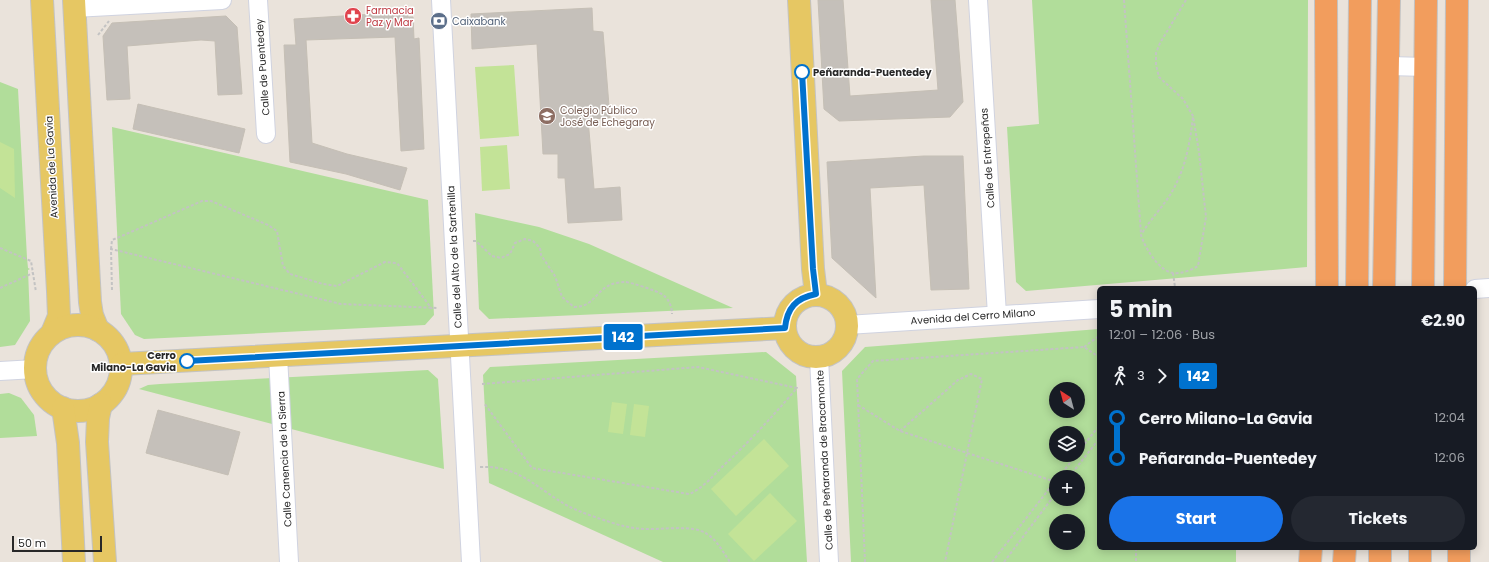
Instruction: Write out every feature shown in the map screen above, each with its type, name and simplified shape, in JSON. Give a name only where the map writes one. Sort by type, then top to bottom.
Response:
[{"type":"highway","points":[[1326,0],[1327,286]]},
{"type":"highway","points":[[1357,286],[1360,0]]},
{"type":"highway","points":[[1384,286],[1389,0]]},
{"type":"highway","points":[[1423,286],[1426,0]]},
{"type":"highway","points":[[1454,286],[1457,0]]},
{"type":"highway","points":[[1310,562],[1311,550]]},
{"type":"highway","points":[[1344,562],[1345,550]]},
{"type":"highway","points":[[1353,550],[1353,562]]},
{"type":"highway","points":[[1380,550],[1380,562]]},
{"type":"highway","points":[[1420,550],[1420,562]]},
{"type":"highway","points":[[1451,550],[1451,562]]},
{"type":"highway","points":[[1458,550],[1459,562]]},
{"type":"main road","name":"Avenida de La Gavia","points":[[42,0],[58,310],[58,316],[52,333]]},
{"type":"main road","points":[[799,0],[813,269],[816,294]]},
{"type":"main road","points":[[74,4],[90,302],[92,315],[98,330]]},
{"type":"main road","points":[[816,294],[824,295],[838,303],[846,317],[847,325],[847,335],[842,344],[828,356],[818,358],[808,356],[799,351],[787,337],[785,328],[786,318],[790,308],[797,301],[806,296],[816,294]]},
{"type":"main road","points":[[83,325],[98,330],[114,344],[122,364],[120,379],[113,393],[102,404],[89,410],[76,411],[63,408],[48,399],[38,384],[35,369],[37,354],[43,343],[52,333],[67,326],[83,325]]},
{"type":"main road","points":[[122,364],[785,328]]},
{"type":"main road","points":[[102,404],[98,418],[97,442],[105,562]]},
{"type":"main road","points":[[63,408],[68,443],[74,562]]},
{"type":"street","points":[[74,4],[222,0]]},
{"type":"street","name":"Calle de Puentedey","points":[[258,0],[266,134]]},
{"type":"street","name":"Calle del Alto de la Sartenilla","points":[[440,0],[471,562]]},
{"type":"street","name":"Calle de Entrepeñas","points":[[978,0],[997,315]]},
{"type":"street","points":[[1389,66],[1426,67]]},
{"type":"street","points":[[1477,289],[1489,288]]},
{"type":"street","name":"Avenida del Cerro Milano","points":[[847,325],[1097,309]]},
{"type":"street","name":"Calle Canencia de la Sierra","points":[[278,356],[289,562]]},
{"type":"street","name":"Calle de Peñaranda de Bracamonte","points":[[818,358],[829,562]]},
{"type":"street","points":[[0,371],[35,369]]},
{"type":"path","points":[[1124,0],[1141,235],[1145,246],[1162,267],[1173,273],[1188,271],[1198,266],[1206,217],[1200,152],[1193,116],[1182,99],[1159,77],[1156,65],[1156,52],[1160,43],[1186,0]]},
{"type":"path","points":[[98,35],[110,20]]},
{"type":"path","points":[[1141,235],[1170,195],[1180,176],[1191,140],[1193,116]]},
{"type":"path","points":[[112,290],[112,240],[202,201],[211,201],[268,224],[277,231],[283,266],[290,274],[323,284],[337,286],[385,262],[397,263],[432,309]]},
{"type":"path","points":[[473,241],[476,241],[492,256],[501,258],[510,254],[515,243],[525,239],[533,241],[540,248],[541,255],[555,276],[562,297],[574,307],[582,307],[593,301],[603,289],[613,284],[625,282],[663,294],[670,302],[672,314]]},
{"type":"path","points":[[0,248],[27,258],[31,262],[36,292]]},
{"type":"path","points":[[112,249],[341,304],[432,309],[438,308]]},
{"type":"path","points":[[0,288],[33,273]]},
{"type":"path","points":[[1173,273],[1175,286]]},
{"type":"path","points":[[1084,347],[1097,336]]},
{"type":"path","points":[[865,562],[857,379],[875,360],[1084,347],[1097,356]]},
{"type":"path","points":[[482,384],[698,367],[797,388],[757,435],[707,482],[695,492],[689,494],[532,468],[484,403]]},
{"type":"path","points":[[900,431],[958,380],[971,374],[982,379],[945,562]]},
{"type":"path","points":[[858,405],[900,431],[1049,480]]},
{"type":"path","points":[[1085,443],[1097,428]]},
{"type":"path","points":[[1075,470],[1097,442]]},
{"type":"path","points":[[1064,470],[1071,462]]},
{"type":"path","points":[[465,468],[488,467],[511,471],[528,478],[548,494],[571,508],[618,525],[643,529],[698,530],[706,533],[715,541],[730,562]]},
{"type":"path","points":[[992,562],[1049,491]]},
{"type":"path","points":[[1004,562],[1049,502]]},
{"type":"path","points":[[1136,550],[1136,562]]},
{"type":"green space","points":[[1032,0],[1308,0],[1307,267],[1026,291],[1016,282],[1007,127],[1039,124]]},
{"type":"green space","points":[[514,65],[519,136],[480,139],[475,67]]},
{"type":"green space","points":[[0,82],[18,89],[27,258],[28,268],[30,269],[28,270],[30,321],[15,345],[0,347]]},
{"type":"green space","points":[[112,127],[428,200],[434,315],[425,325],[144,339],[135,335],[121,314]]},
{"type":"green space","points":[[0,142],[14,149],[15,198],[0,188]]},
{"type":"green space","points":[[507,145],[510,189],[482,191],[480,147]]},
{"type":"green space","points":[[475,213],[539,227],[589,244],[733,308],[489,319],[479,309]]},
{"type":"green space","points":[[1097,329],[1097,550],[1236,550],[1236,562],[851,562],[842,371],[865,347]]},
{"type":"green space","points":[[766,352],[796,376],[807,562],[663,562],[489,483],[483,375],[490,367]]},
{"type":"green space","points":[[428,370],[438,379],[444,469],[139,389],[148,385],[160,384]]},
{"type":"green space","points":[[9,393],[21,398],[34,415],[37,436],[0,438],[0,394]]},
{"type":"green space","points":[[612,402],[627,404],[623,434],[608,432]]},
{"type":"green space","points":[[634,404],[649,406],[645,437],[630,435]]},
{"type":"green space","points":[[764,439],[789,466],[736,516],[711,489]]},
{"type":"green space","points":[[770,493],[797,521],[754,561],[728,534]]},
{"type":"building","points":[[818,0],[843,0],[850,96],[938,90],[931,0],[955,0],[963,102],[950,117],[839,121],[824,109]]},
{"type":"building","points":[[592,8],[593,31],[603,32],[610,118],[588,119],[594,189],[620,187],[622,220],[568,223],[565,178],[558,178],[558,154],[543,154],[537,44],[472,49],[471,14]]},
{"type":"building","points":[[407,12],[408,17],[413,17],[414,39],[419,38],[424,149],[401,151],[395,37],[306,40],[312,143],[347,154],[407,168],[400,190],[346,174],[290,162],[284,45],[296,45],[294,19]]},
{"type":"building","points":[[226,16],[237,27],[242,94],[218,95],[215,41],[201,40],[127,46],[130,99],[107,100],[103,36],[112,23]]},
{"type":"building","points":[[138,104],[245,129],[239,153],[133,129]]},
{"type":"building","points":[[924,156],[963,156],[969,289],[931,290],[924,185],[870,188],[876,298],[832,258],[827,162]]},
{"type":"building","points":[[158,410],[240,432],[228,475],[146,453]]},
{"type":"bus line","name":"142","points":[[187,361],[785,328],[786,318],[790,308],[797,301],[806,296],[816,294],[813,269],[802,72]]},
{"type":"place","name":"Farmacia Paz y Mar","points":[[353,16]]},
{"type":"place","name":"Caixabank","points":[[439,21]]},
{"type":"place","name":"Peñaranda-Puentedey","points":[[802,72]]},
{"type":"place","name":"Colegio Público José de Echegaray","points":[[547,116]]},
{"type":"place","name":"Cerro Milano-La Gavia","points":[[187,361]]}]
